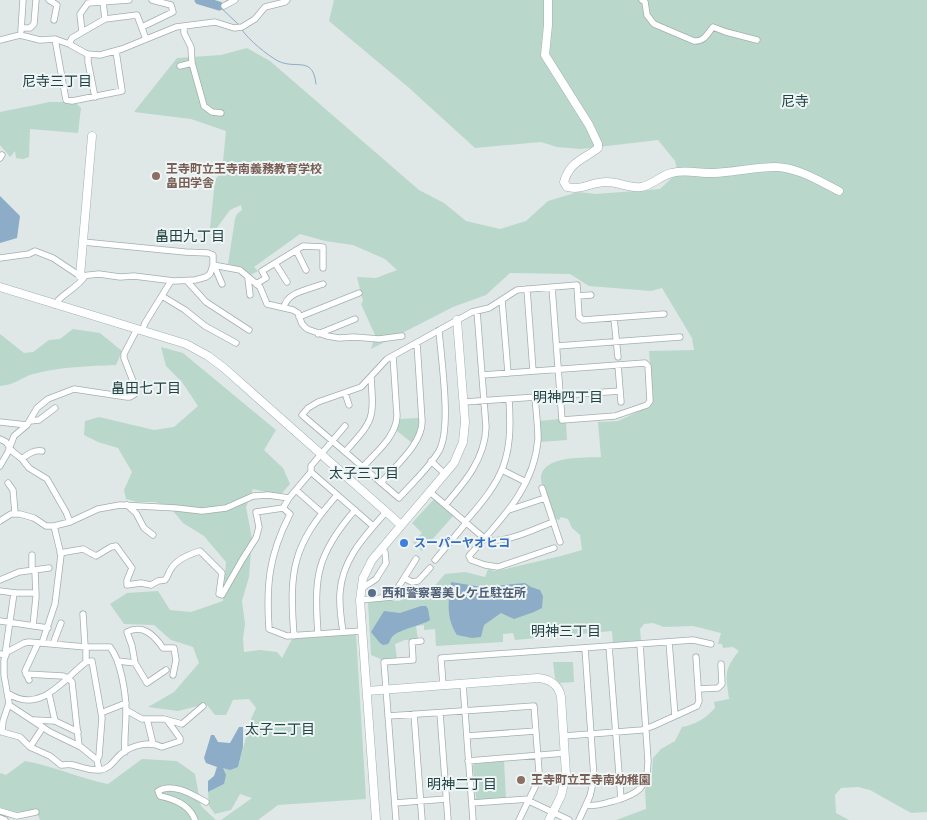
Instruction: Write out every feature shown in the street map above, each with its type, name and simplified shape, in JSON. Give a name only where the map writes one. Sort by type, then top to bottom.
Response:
[{"type":"street","points":[[20,35],[23,28],[23,0]]},
{"type":"street","points":[[23,28],[30,28],[34,24],[36,0]]},
{"type":"street","points":[[49,0],[57,5],[54,20]]},
{"type":"street","points":[[82,32],[80,14],[88,2],[129,0]]},
{"type":"street","points":[[142,27],[173,12],[171,5],[152,0]]},
{"type":"street","points":[[224,6],[235,0]]},
{"type":"street","points":[[0,40],[20,35],[40,40],[55,40],[69,44],[88,54],[100,55],[116,51],[171,28],[215,22],[240,28],[255,19],[265,7],[287,0]]},
{"type":"street","points":[[548,0],[545,55],[589,125],[598,144],[598,148],[569,168],[564,182],[567,187],[578,189],[597,182],[607,182],[619,183],[632,188],[642,187],[672,173],[686,171],[713,173],[776,167],[793,170],[839,191]]},
{"type":"street","points":[[642,0],[645,2],[647,15],[654,24],[694,41],[700,42],[704,40],[713,27],[756,40]]},
{"type":"street","points":[[103,2],[105,19]]},
{"type":"street","points":[[69,44],[72,38],[105,19],[137,15],[146,39]]},
{"type":"street","points":[[184,26],[184,34],[192,53],[192,63],[204,106],[212,112],[221,113]]},
{"type":"street","points":[[55,40],[66,100],[72,101],[122,92],[116,51]]},
{"type":"street","points":[[88,54],[95,97]]},
{"type":"street","points":[[180,66],[192,63]]},
{"type":"street","points":[[55,305],[57,300],[80,284],[82,276],[92,136]]},
{"type":"street","points":[[0,258],[29,254],[35,251],[58,261],[73,273],[82,276],[99,274],[141,276],[171,281],[206,277],[213,267],[214,255],[208,252],[185,252],[83,242]]},
{"type":"street","points":[[256,284],[266,278],[262,271],[303,246],[323,247],[323,268]]},
{"type":"street","points":[[296,250],[306,270]]},
{"type":"street","points":[[275,263],[287,282]]},
{"type":"street","points":[[213,267],[235,268],[260,287],[268,304],[298,313],[302,324],[307,329],[318,334],[342,339],[354,337],[379,339],[402,336]]},
{"type":"street","points":[[213,267],[222,284]]},
{"type":"street","points":[[248,278],[250,294]]},
{"type":"street","points":[[187,280],[206,302],[249,330]]},
{"type":"street","points":[[0,466],[14,436],[28,423],[42,403],[68,390],[78,389],[130,397],[135,394],[136,389],[124,354],[171,281]]},
{"type":"street","points":[[284,308],[285,302],[291,296],[323,284]]},
{"type":"street","points":[[439,330],[445,430],[440,448],[399,498],[302,416],[308,408],[318,402],[361,387],[382,363],[393,356],[439,330],[472,312],[489,308],[517,290],[577,285],[579,317],[583,320],[664,314]]},
{"type":"street","points":[[0,287],[186,344],[208,356],[401,525]]},
{"type":"street","points":[[482,375],[558,370],[644,363],[648,366],[650,401],[647,405],[615,416],[562,420],[558,370],[557,346],[552,287]]},
{"type":"street","points":[[527,289],[533,371]]},
{"type":"street","points":[[299,317],[359,293]]},
{"type":"street","points":[[578,296],[591,295]]},
{"type":"street","points":[[162,296],[185,310],[204,326],[236,343]]},
{"type":"street","points":[[502,300],[508,373]]},
{"type":"street","points":[[445,505],[468,478],[481,454],[486,432],[477,311]]},
{"type":"street","points":[[614,318],[618,356]]},
{"type":"street","points":[[318,334],[356,319]]},
{"type":"street","points":[[376,820],[360,589],[372,560],[445,474],[457,458],[463,442],[465,426],[458,320]]},
{"type":"street","points":[[557,346],[680,337]]},
{"type":"street","points":[[381,483],[416,443],[422,432],[416,343]]},
{"type":"street","points":[[363,467],[391,435],[396,424],[393,356]]},
{"type":"street","points":[[618,365],[621,402]]},
{"type":"street","points":[[345,452],[368,426],[372,416],[371,377]]},
{"type":"street","points":[[464,402],[620,391]]},
{"type":"street","points":[[346,393],[349,405]]},
{"type":"street","points":[[535,397],[537,441],[533,464],[526,482],[515,503],[469,556],[471,560],[490,566],[502,566],[554,548]]},
{"type":"street","points":[[435,560],[486,497],[502,470],[509,449],[511,432],[509,399]]},
{"type":"street","points":[[0,422],[28,423],[39,420],[54,408]]},
{"type":"street","points":[[283,508],[311,472],[311,466],[345,426]]},
{"type":"street","points":[[0,439],[6,442],[29,468],[47,479],[70,522]]},
{"type":"street","points":[[22,459],[36,450],[42,451]]},
{"type":"street","points":[[431,461],[445,474]]},
{"type":"street","points":[[502,470],[526,482]]},
{"type":"street","points":[[311,472],[373,526]]},
{"type":"street","points":[[8,483],[13,490],[15,514]]},
{"type":"street","points":[[542,488],[560,542]]},
{"type":"street","points":[[296,490],[322,513]]},
{"type":"street","points":[[430,492],[489,541],[499,541],[553,522]]},
{"type":"street","points":[[0,521],[7,515],[15,514],[34,518],[46,526],[54,526],[70,522],[98,508],[128,506],[202,511],[226,508],[253,496],[268,495],[289,498]]},
{"type":"street","points":[[294,636],[291,597],[294,572],[302,546],[322,513],[337,495]]},
{"type":"street","points":[[508,511],[545,498]]},
{"type":"street","points":[[128,506],[136,513],[144,528],[153,535]]},
{"type":"street","points":[[60,553],[83,549],[96,556],[110,547],[116,546],[132,568],[127,585],[141,583],[151,585],[165,580],[175,564],[200,551],[221,571],[222,578],[219,594],[222,595],[256,538],[259,527],[256,512],[283,508],[290,514],[275,549],[269,574],[267,594],[269,629],[283,636],[362,631]]},
{"type":"street","points":[[318,634],[316,597],[319,570],[332,538],[354,510]]},
{"type":"street","points":[[343,632],[340,601],[342,576],[352,553],[386,512]]},
{"type":"street","points":[[54,526],[62,555],[55,604],[48,628],[28,662],[25,671],[28,677],[68,678],[72,682],[79,746]]},
{"type":"street","points":[[360,589],[375,580],[387,561],[385,552],[381,549]]},
{"type":"street","points":[[32,556],[36,593],[33,626]]},
{"type":"street","points":[[360,600],[392,597],[416,559]]},
{"type":"street","points":[[0,580],[11,574],[49,568]]},
{"type":"street","points":[[404,578],[412,582],[418,581],[430,568]]},
{"type":"street","points":[[365,574],[375,580]]},
{"type":"street","points":[[0,591],[36,593]]},
{"type":"street","points":[[14,593],[3,655],[4,683],[9,694],[9,705],[3,721],[2,732],[20,737],[30,748],[50,756],[61,765],[72,764],[83,768],[99,770],[110,766],[125,752],[140,745],[153,744],[162,748],[180,741],[180,738],[167,720]]},
{"type":"street","points":[[83,614],[86,662]]},
{"type":"street","points":[[0,621],[48,628]]},
{"type":"street","points":[[54,644],[61,623]]},
{"type":"street","points":[[166,670],[147,683],[135,664],[127,632],[138,629],[153,635],[163,648],[174,648],[176,660],[172,675]]},
{"type":"street","points":[[443,686],[440,658],[693,640],[711,644]]},
{"type":"street","points":[[396,820],[384,662],[413,660],[412,642],[421,642]]},
{"type":"street","points":[[669,642],[675,716]]},
{"type":"street","points":[[3,655],[24,643],[110,647],[118,662],[126,707],[125,752]]},
{"type":"street","points":[[587,805],[602,805],[637,793],[645,782],[648,761],[640,644]]},
{"type":"street","points":[[609,646],[621,799]]},
{"type":"street","points":[[579,820],[587,805],[594,778],[585,648]]},
{"type":"street","points":[[564,736],[646,729],[699,704],[696,657]]},
{"type":"street","points":[[9,694],[13,697],[28,699],[49,694],[55,691],[86,662],[92,661],[102,727],[97,760],[99,770]]},
{"type":"street","points":[[118,662],[135,664]]},
{"type":"street","points":[[698,689],[718,688],[722,684],[721,664]]},
{"type":"street","points":[[367,691],[538,678],[548,680],[557,686],[561,694],[566,774],[551,816]]},
{"type":"street","points":[[463,684],[473,820]]},
{"type":"street","points":[[49,694],[55,721]]},
{"type":"street","points":[[9,705],[43,727],[79,746],[97,760]]},
{"type":"street","points":[[126,707],[138,718],[167,720],[182,724],[203,706]]},
{"type":"street","points":[[388,716],[534,706],[538,777],[519,820]]},
{"type":"street","points":[[101,713],[126,707]]},
{"type":"street","points":[[440,713],[448,820]]},
{"type":"street","points":[[414,714],[422,820]]},
{"type":"street","points":[[34,720],[55,721],[78,732]]},
{"type":"street","points":[[147,720],[153,744]]},
{"type":"street","points":[[30,748],[43,727]]},
{"type":"street","points":[[467,736],[536,731]]},
{"type":"street","points":[[468,761],[565,754]]},
{"type":"street","points":[[195,820],[191,810],[171,799],[160,796],[158,791],[169,788],[182,790],[206,802]]},
{"type":"street","points":[[395,803],[446,799]]},
{"type":"street","points":[[472,803],[529,800],[551,816],[569,820]]},
{"type":"street","points":[[1,815],[17,816],[36,812]]},
{"type":"street","points":[[1,815],[5,820]]},
{"type":"green space","points":[[334,0],[927,0],[927,812],[911,813],[870,790],[858,787],[841,788],[835,795],[836,813],[849,820],[616,820],[646,809],[645,790],[652,773],[653,758],[661,749],[675,741],[682,727],[696,723],[708,715],[715,708],[714,702],[729,699],[728,669],[739,651],[733,647],[723,648],[722,644],[718,644],[721,633],[693,626],[664,627],[653,623],[644,624],[640,629],[641,641],[613,643],[612,631],[515,640],[513,633],[503,634],[503,642],[436,646],[435,629],[424,630],[424,625],[416,626],[418,639],[405,640],[395,644],[397,659],[383,660],[371,655],[368,603],[383,600],[399,601],[431,590],[445,574],[465,572],[485,577],[488,569],[494,571],[501,570],[582,550],[580,535],[572,528],[568,519],[561,517],[559,520],[553,518],[542,485],[542,472],[547,466],[564,459],[601,457],[598,422],[618,421],[648,407],[653,401],[649,351],[694,350],[692,338],[662,288],[651,291],[589,286],[570,274],[510,273],[486,295],[453,307],[371,349],[375,335],[361,304],[363,301],[357,277],[376,278],[397,270],[385,259],[353,245],[325,241],[300,234],[254,267],[258,271],[249,276],[241,268],[228,264],[235,219],[242,210],[241,205],[230,210],[216,229],[210,228],[215,180],[222,171],[226,131],[191,119],[134,112],[177,58],[221,55],[247,48],[270,61],[419,190],[444,203],[466,221],[500,229],[526,221],[548,201],[578,192],[596,194],[660,189],[678,172],[675,161],[658,140],[581,149],[557,147],[541,142],[475,148],[408,87],[329,21]]},
{"type":"green space","points":[[50,102],[75,102],[81,108],[78,133],[30,129],[29,157],[23,159],[16,158],[15,151],[10,157],[0,145],[0,112]]},
{"type":"green space","points":[[73,329],[100,333],[122,351],[116,365],[53,370],[33,374],[10,384],[0,386],[0,334],[24,353],[33,352],[49,340],[60,339]]},
{"type":"green space","points":[[161,347],[183,353],[276,430],[264,450],[283,468],[290,484],[282,493],[270,493],[253,489],[246,507],[252,539],[249,577],[242,601],[245,624],[244,652],[260,650],[277,652],[282,658],[292,639],[356,634],[366,799],[278,805],[258,820],[221,820],[252,798],[240,794],[231,810],[215,814],[209,806],[208,792],[224,784],[222,768],[238,767],[251,719],[256,708],[249,699],[233,700],[226,715],[215,715],[206,704],[178,711],[148,707],[174,692],[199,663],[193,647],[171,640],[154,625],[124,624],[110,604],[127,593],[158,591],[170,610],[191,612],[223,601],[226,562],[204,536],[183,523],[169,506],[155,502],[137,502],[126,499],[124,490],[132,472],[118,448],[98,442],[84,435],[85,421],[99,417],[154,430],[174,427],[198,406],[182,382],[166,366]]},
{"type":"green space","points":[[419,418],[420,428],[412,443],[396,430],[399,419]]},
{"type":"green space","points":[[559,419],[560,423],[566,423],[567,440],[540,442],[539,421]]},
{"type":"green space","points":[[435,498],[454,515],[422,551],[413,542],[422,533],[412,523]]},
{"type":"green space","points":[[553,662],[573,662],[574,682],[560,683],[555,678]]},
{"type":"green space","points":[[142,759],[177,761],[195,774],[201,806],[216,820],[40,820],[36,810],[14,812],[0,807],[0,773],[6,775],[25,761],[108,784]]},
{"type":"green space","points":[[504,761],[506,798],[476,800],[474,764]]},
{"type":"water","points":[[0,196],[20,216],[17,238],[0,243]]},
{"type":"water","points":[[451,582],[482,587],[525,583],[540,590],[543,596],[542,608],[514,619],[501,613],[484,625],[481,637],[472,638],[457,635],[449,616]]},
{"type":"water","points":[[426,606],[428,609],[430,620],[395,634],[388,644],[383,645],[380,643],[371,632],[384,611],[400,613]]},
{"type":"water","points":[[239,727],[243,727],[243,747],[238,767],[230,770],[223,768],[226,775],[224,784],[208,792],[208,781],[214,776],[217,767],[206,763],[204,758],[211,735],[214,735],[218,742],[230,743]]},
{"type":"waterway","points":[[199,0],[219,6]]},
{"type":"waterway","points":[[228,0],[219,6],[238,24]]},
{"type":"waterway","points":[[242,30],[258,47],[278,61],[307,66],[311,69],[316,84]]},
{"type":"place","name":"王寺町立王寺南義務教育学校 畠田学舎","points":[[156,176]]},
{"type":"place","name":"スーパーヤオヒコ","points":[[404,543]]},
{"type":"place","name":"西和警察署美しケ丘駐在所","points":[[372,593]]},
{"type":"place","name":"王寺町立王寺南幼稚園","points":[[521,780]]},
{"type":"district","name":"尼寺三丁目","points":[[57,81]]},
{"type":"district","name":"尼寺","points":[[795,101]]},
{"type":"district","name":"畠田九丁目","points":[[190,236]]},
{"type":"district","name":"畠田七丁目","points":[[146,388]]},
{"type":"district","name":"明神四丁目","points":[[568,397]]},
{"type":"district","name":"太子三丁目","points":[[364,473]]},
{"type":"district","name":"明神三丁目","points":[[566,631]]},
{"type":"district","name":"太子二丁目","points":[[280,729]]},
{"type":"district","name":"明神二丁目","points":[[462,784]]}]
